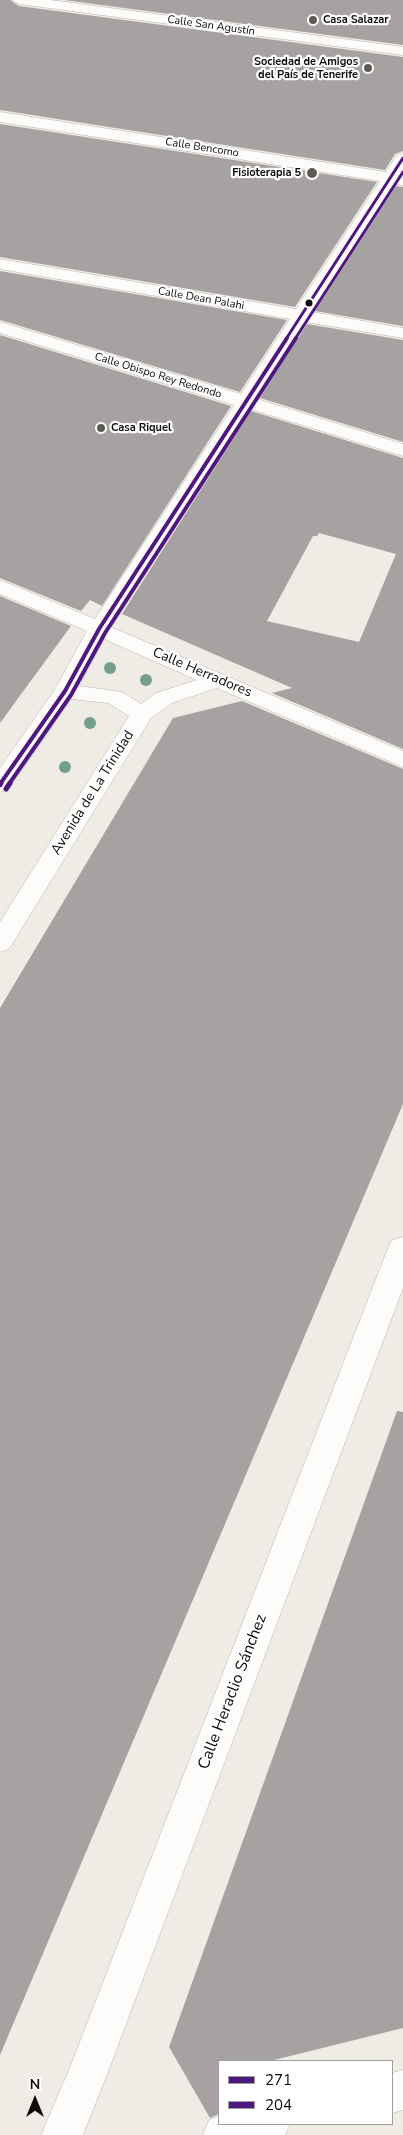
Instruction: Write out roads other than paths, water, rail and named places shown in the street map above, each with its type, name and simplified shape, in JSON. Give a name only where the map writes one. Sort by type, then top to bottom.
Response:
[{"type":"street","name":"Calle San Agustín","points":[[19,0],[403,51]]},
{"type":"street","name":"Calle Bencomo","points":[[0,117],[397,179]]},
{"type":"street","points":[[0,786],[65,691],[99,629],[301,316],[397,179],[403,158]]},
{"type":"street","name":"Calle Dean Palahi","points":[[0,264],[403,333]]},
{"type":"street","name":"Calle Obispo Rey Redondo","points":[[0,327],[403,450]]},
{"type":"street","name":"Calle Herradores","points":[[0,586],[403,760]]},
{"type":"street","name":"Avenida de La Trinidad","points":[[0,943],[142,714],[164,698],[218,680]]},
{"type":"street","points":[[65,691],[114,698],[142,714]]},
{"type":"street","name":"Calle Heraclio Sánchez","points":[[62,2135],[92,2062],[403,1248]]},
{"type":"street","points":[[224,2135],[265,2125]]},
{"type":"place","name":"Casa Salazar","points":[[313,20]]},
{"type":"place","name":"Sociedad de Amigos del País de Tenerife","points":[[368,68]]},
{"type":"place","name":"Fisioterapia 5","points":[[312,173]]},
{"type":"place","name":"Casa Riquel","points":[[101,428]]}]
